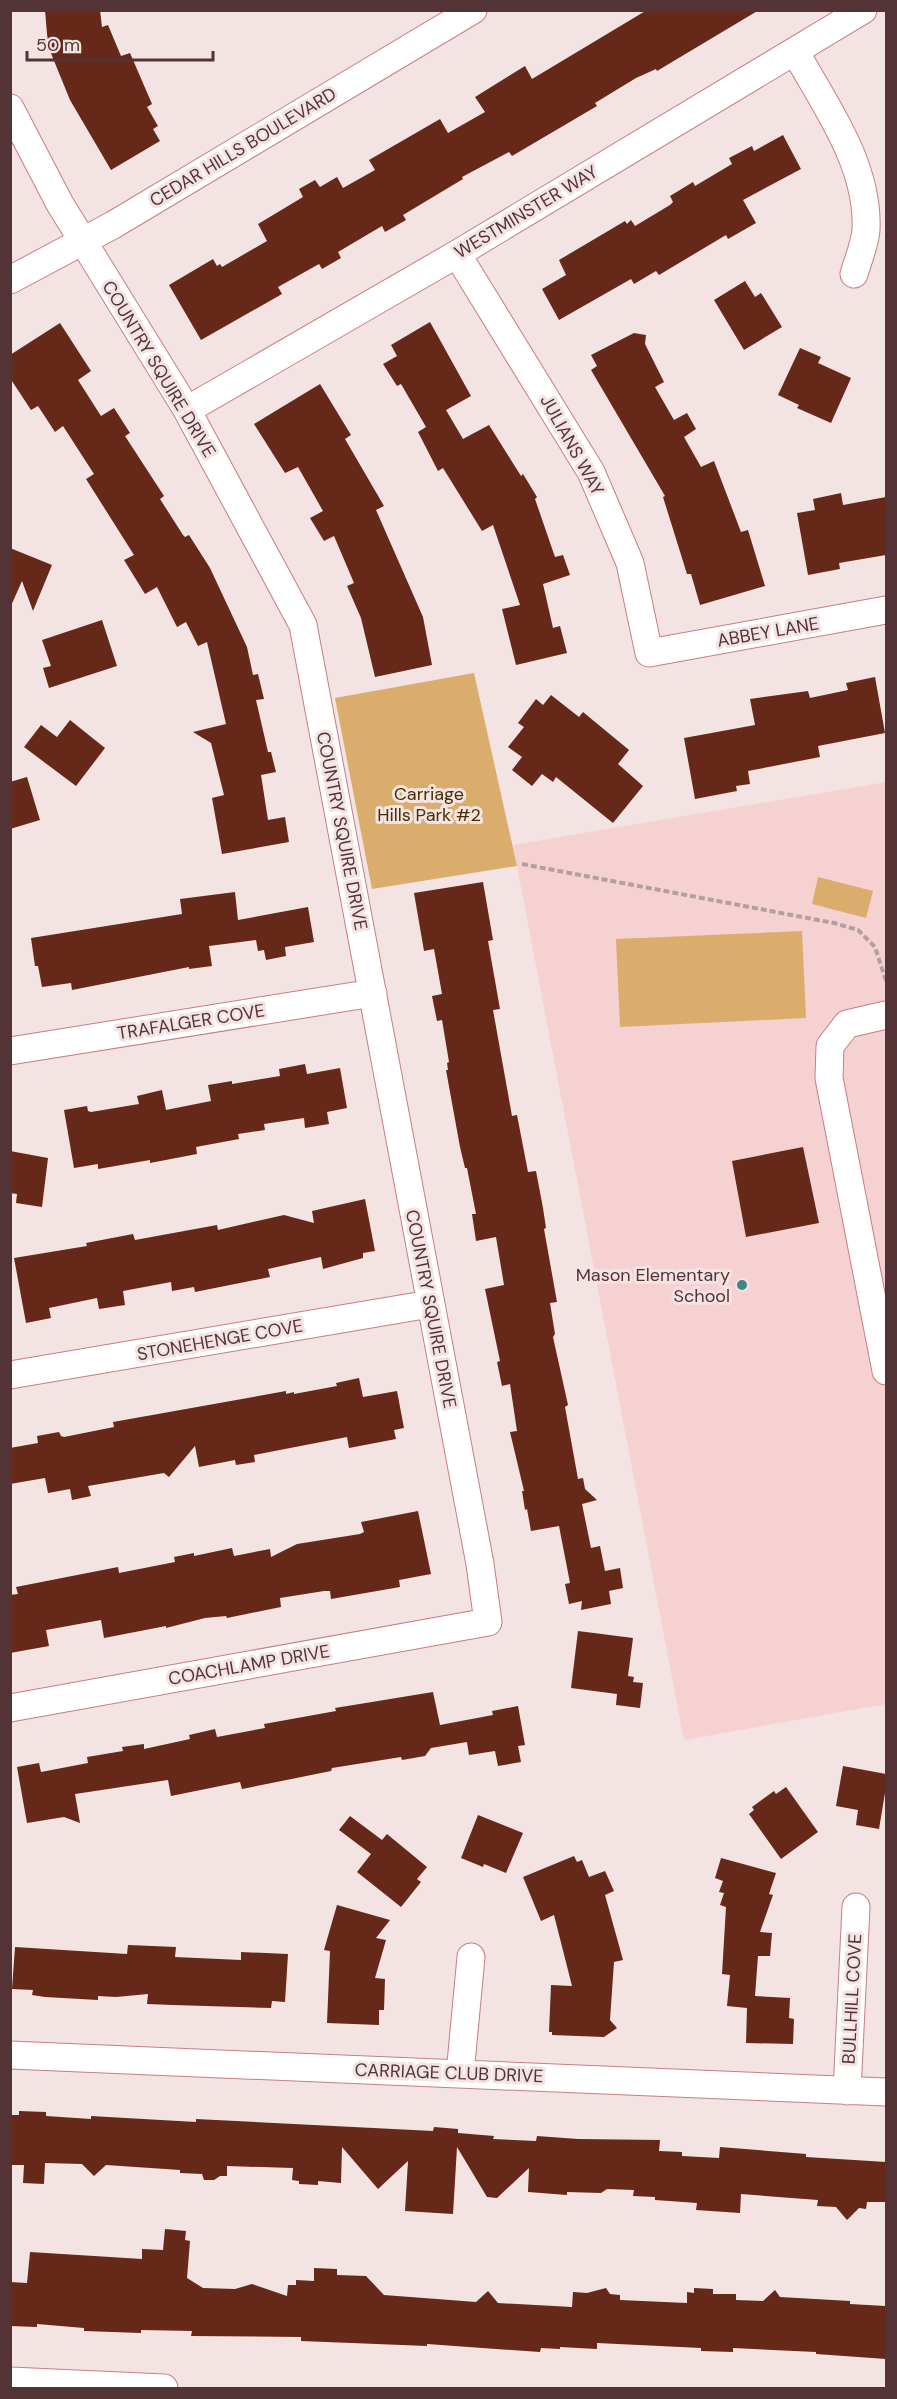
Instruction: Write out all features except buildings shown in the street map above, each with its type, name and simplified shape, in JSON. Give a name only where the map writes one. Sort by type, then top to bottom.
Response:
[{"type":"street","name":"CEDAR HILLS BOULEVARD","points":[[10,280],[83,242],[473,10]]},
{"type":"street","name":"WESTMINSTER WAY","points":[[187,410],[457,254],[863,10]]},
{"type":"street","points":[[795,51],[845,140],[862,188],[866,231],[854,274]]},
{"type":"street","name":"COUNTRY SQUIRE DRIVE","points":[[10,108],[83,242],[187,410],[303,625],[480,1564],[488,1622]]},
{"type":"street","name":"JULIANS WAY","points":[[457,254],[591,472],[630,563],[649,653]]},
{"type":"street","name":"ABBEY LANE","points":[[649,653],[886,610]]},
{"type":"street","name":"TRAFALGER COVE","points":[[10,1051],[372,993]]},
{"type":"street","points":[[886,1015],[847,1024],[830,1046],[829,1078],[886,1371]]},
{"type":"street","name":"STONEHENGE COVE","points":[[10,1375],[430,1304]]},
{"type":"street","name":"COACHLAMP DRIVE","points":[[10,1708],[488,1622]]},
{"type":"street","name":"BULLHILL COVE","points":[[847,2091],[856,1907]]},
{"type":"street","points":[[460,2074],[471,1957]]},
{"type":"street","name":"CARRIAGE CLUB DRIVE","points":[[10,2055],[886,2092]]},
{"type":"street","points":[[10,2381],[164,2388]]},
{"type":"path","points":[[522,864],[834,923],[858,930],[875,947],[886,981]]},
{"type":"shaded area","name":"Mason Elementary School","points":[[886,782],[886,1704],[684,1740],[513,845]]},
{"type":"green space","name":"Carriage Hills Park #2","points":[[474,673],[517,866],[372,889],[335,698]]},
{"type":"green space","points":[[818,877],[873,891],[866,918],[812,904]]},
{"type":"green space","points":[[802,931],[806,1018],[620,1027],[616,939]]},
{"type":"place","name":"Mason Elementary School","points":[[742,1285]]}]
